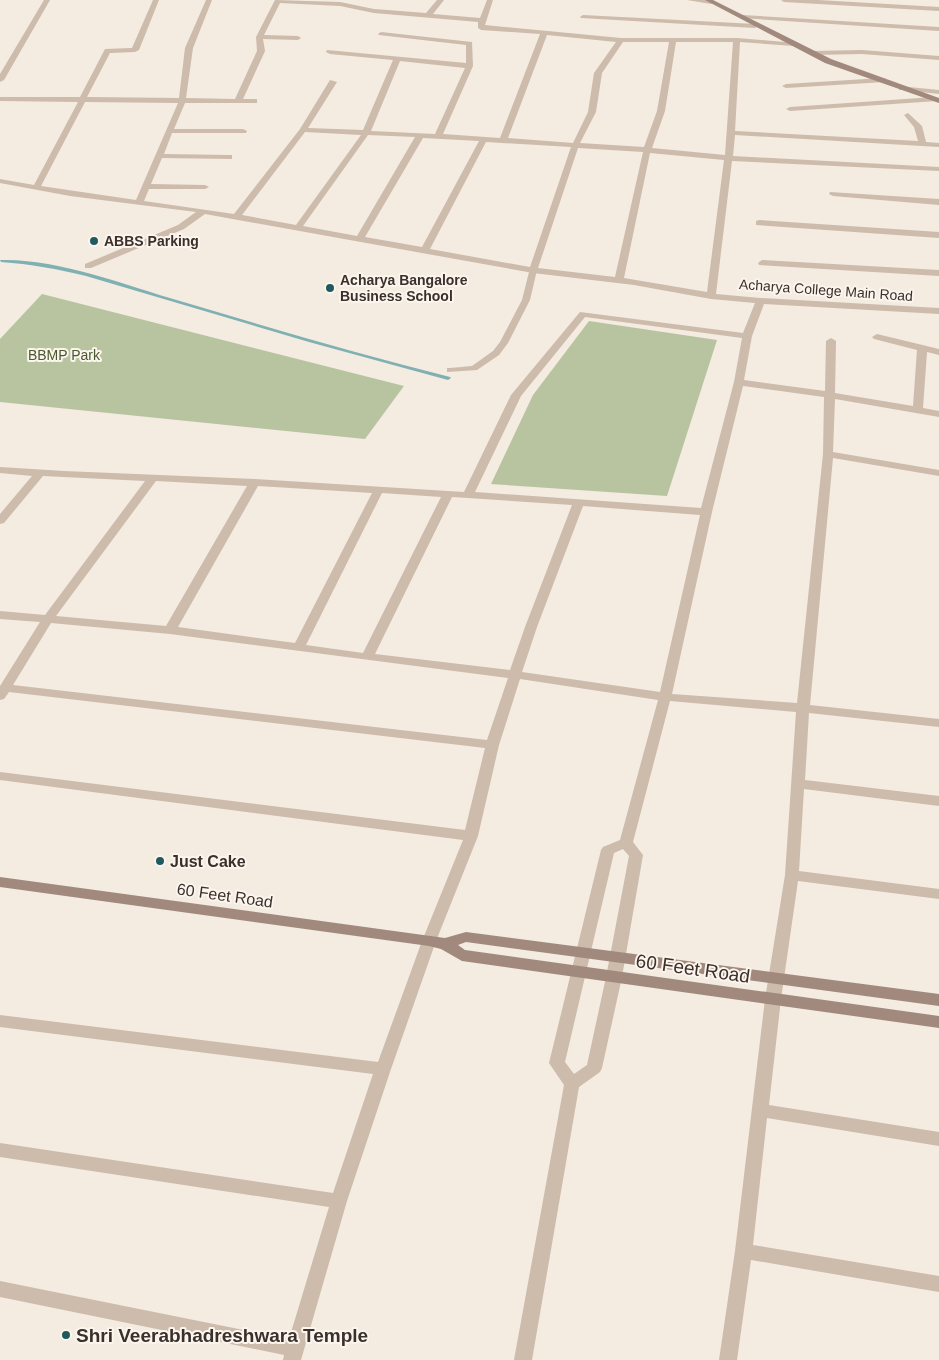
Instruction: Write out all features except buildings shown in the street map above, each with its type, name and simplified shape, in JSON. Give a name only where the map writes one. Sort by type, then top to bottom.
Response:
[{"type":"street","points":[[0,80],[47,0]]},
{"type":"street","points":[[36,188],[108,52],[135,50],[156,0]]},
{"type":"street","points":[[139,202],[182,101],[189,48],[209,0]]},
{"type":"street","points":[[238,101],[261,51],[259,37],[278,0],[341,2],[374,11],[427,16],[544,33],[621,40],[737,40],[794,44]]},
{"type":"street","points":[[427,16],[441,0]]},
{"type":"street","points":[[438,136],[469,66],[470,44],[482,24],[490,0]]},
{"type":"street","points":[[690,0],[710,1],[812,53],[936,100]]},
{"type":"street","points":[[784,0],[939,9]]},
{"type":"street","points":[[583,17],[759,26]]},
{"type":"street","points":[[743,17],[939,29]]},
{"type":"street","points":[[503,141],[544,33]]},
{"type":"street","points":[[380,34],[470,44]]},
{"type":"street","points":[[259,37],[298,38]]},
{"type":"street","points":[[533,270],[575,146],[592,112],[598,73],[621,40]]},
{"type":"street","points":[[711,296],[730,158],[737,40]]},
{"type":"street","points":[[619,280],[647,150],[661,111],[673,41]]},
{"type":"street","points":[[330,52],[469,66]]},
{"type":"street","points":[[812,53],[862,52],[939,58]]},
{"type":"street","points":[[298,228],[366,133],[397,59]]},
{"type":"street","points":[[786,86],[882,80]]},
{"type":"street","points":[[236,217],[303,130],[332,82]]},
{"type":"street","points":[[902,88],[939,92]]},
{"type":"street","points":[[0,99],[254,101]]},
{"type":"street","points":[[790,109],[936,100]]},
{"type":"street","points":[[908,115],[918,126],[923,144]]},
{"type":"street","points":[[303,130],[438,136],[647,150],[730,158],[939,169]]},
{"type":"street","points":[[169,131],[243,131]]},
{"type":"street","points":[[732,134],[939,145]]},
{"type":"street","points":[[360,239],[420,136]]},
{"type":"street","points":[[424,251],[483,140]]},
{"type":"street","points":[[158,156],[229,157]]},
{"type":"street","name":"Acharya College Main Road","points":[[0,181],[36,188],[204,211],[533,270],[619,280],[711,296],[760,301],[939,311]]},
{"type":"street","points":[[146,186],[205,187]]},
{"type":"street","points":[[833,194],[939,202]]},
{"type":"street","points":[[88,266],[181,227],[204,211]]},
{"type":"street","points":[[759,223],[939,235]]},
{"type":"street","points":[[762,263],[939,273]]},
{"type":"street","points":[[626,843],[665,697],[706,512],[739,382],[747,336],[760,301]]},
{"type":"street","points":[[468,495],[516,396],[583,314],[747,336]]},
{"type":"street","points":[[878,337],[939,352]]},
{"type":"street","points":[[728,1360],[744,1252],[773,999],[792,874],[803,708],[828,454],[832,341]]},
{"type":"street","points":[[918,410],[922,348]]},
{"type":"street","points":[[739,382],[830,395],[939,414]]},
{"type":"street","points":[[828,454],[939,473]]},
{"type":"street","points":[[0,470],[256,482],[706,512]]},
{"type":"street","points":[[0,522],[40,473]]},
{"type":"street","points":[[153,478],[48,619],[3,692],[492,745]]},
{"type":"street","points":[[170,630],[256,482]]},
{"type":"street","points":[[298,647],[378,491]]},
{"type":"street","points":[[367,657],[448,494]]},
{"type":"street","points":[[0,1289],[294,1354],[339,1201],[383,1069],[429,941],[471,836],[492,745],[531,627],[578,502]]},
{"type":"street","points":[[0,615],[170,630],[516,675],[665,697],[803,708],[939,723]]},
{"type":"street","points":[[0,776],[471,836]]},
{"type":"street","points":[[797,784],[939,800]]},
{"type":"street","points":[[572,1084],[557,1063],[608,850],[626,843]]},
{"type":"street","points":[[523,1360],[572,1084],[594,1068],[618,957],[636,855],[626,843]]},
{"type":"street","points":[[792,874],[939,894]]},
{"type":"street","name":"60 Feet Road","points":[[0,882],[429,941],[445,944],[462,956],[939,1022]]},
{"type":"street","name":"60 Feet Road","points":[[445,944],[466,937],[939,1000]]},
{"type":"street","points":[[0,1021],[383,1069]]},
{"type":"street","points":[[759,1110],[939,1139]]},
{"type":"street","points":[[0,1150],[339,1201]]},
{"type":"street","points":[[744,1252],[939,1284]]},
{"type":"lane","points":[[450,370],[474,368],[496,353],[504,343],[526,300],[533,270]]},
{"type":"green space","name":"BBMP Park","points":[[42,294],[404,386],[365,439],[0,402],[0,339]]},
{"type":"green space","points":[[589,321],[717,340],[667,496],[491,484],[533,395]]},
{"type":"waterway","points":[[1,261],[44,265],[88,275],[311,341],[448,378]]},
{"type":"place","name":"ABBS Parking","points":[[94,241]]},
{"type":"place","name":"Acharya Bangalore Business School","points":[[330,288]]},
{"type":"place","name":"Just Cake","points":[[160,861]]},
{"type":"place","name":"Shri Veerabhadreshwara Temple","points":[[66,1335]]}]
